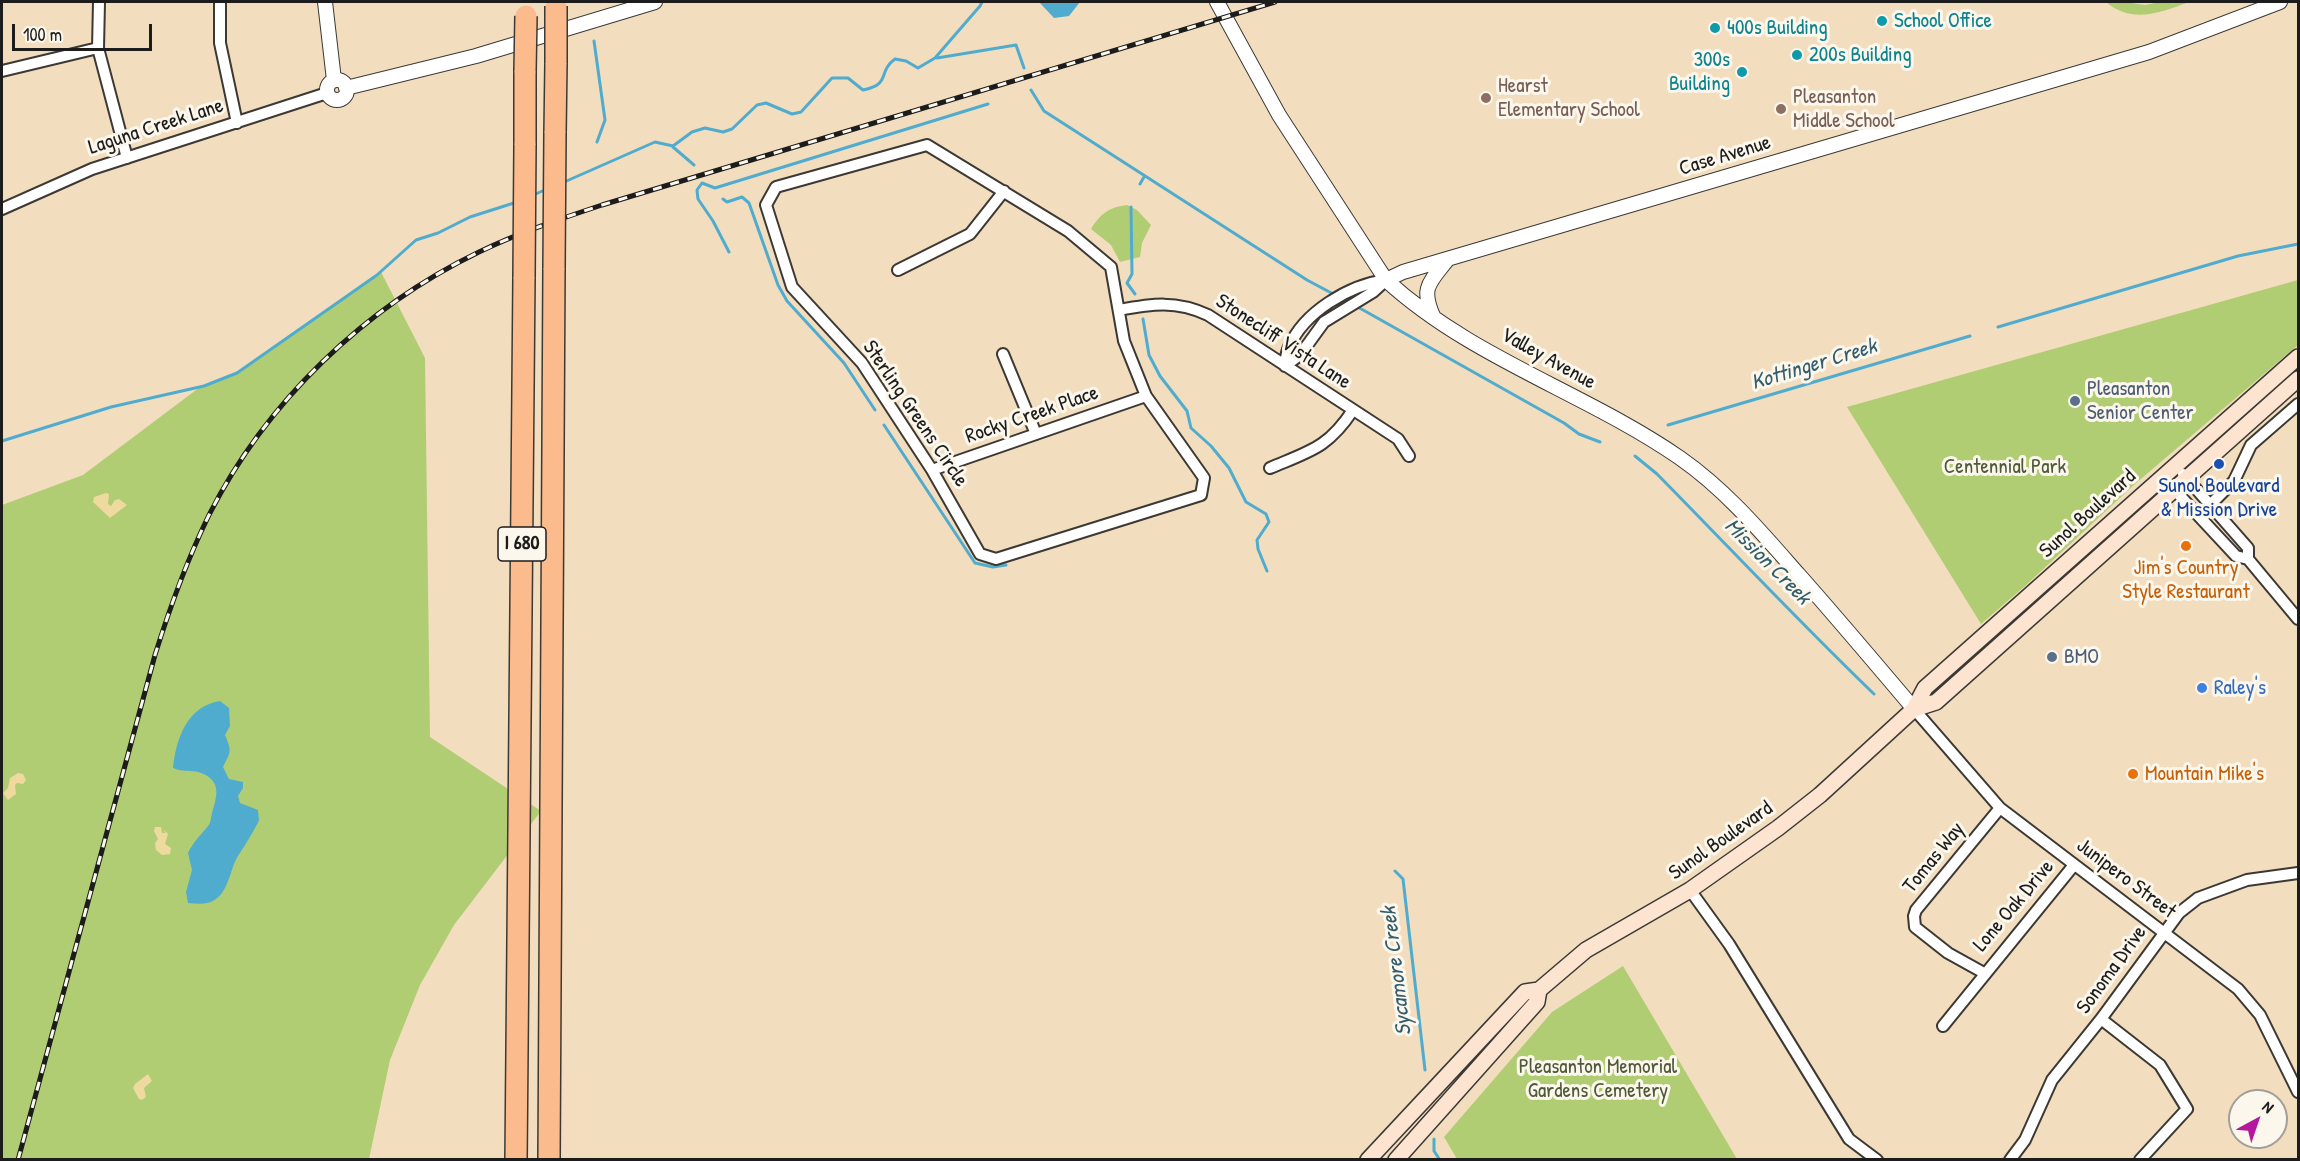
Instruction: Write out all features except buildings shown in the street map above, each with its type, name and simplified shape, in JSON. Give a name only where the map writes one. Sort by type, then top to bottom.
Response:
[{"type":"highway","name":"I 680","points":[[549,1160],[556,4]]},
{"type":"highway","name":"I 680","points":[[516,1160],[526,9]]},
{"type":"highway","points":[[549,998],[562,1160]]},
{"type":"highway","points":[[502,1160],[506,1119],[516,1083]]},
{"type":"main road","name":"Sunol Boulevard","points":[[1368,1160],[1525,992],[1539,990],[1586,950],[1690,890],[1798,813],[1914,709],[1925,688],[2298,357]]},
{"type":"main road","name":"Sunol Boulevard","points":[[1914,709],[1936,702],[2298,379]]},
{"type":"main road","name":"Sunol Boulevard","points":[[1396,1160],[1537,1002],[1539,990]]},
{"type":"main road","points":[[1450,1100],[1445,1092],[1447,1087],[1478,1053],[1491,1029]]},
{"type":"street","points":[[99,2],[98,48],[127,158]]},
{"type":"street","points":[[220,2],[220,43],[237,123]]},
{"type":"street","points":[[326,2],[331,86],[341,81],[346,88],[476,56],[655,2]]},
{"type":"street","name":"Valley Avenue","points":[[1218,2],[1279,115],[1386,280],[1434,320],[1657,442],[1708,479],[1736,504],[1763,534],[1914,709]]},
{"type":"street","name":"Case Avenue","points":[[1285,366],[1300,355],[1324,322],[1332,315],[1366,296],[1386,280],[1403,272],[2150,52],[2280,2]]},
{"type":"street","points":[[2,71],[98,48]]},
{"type":"street","name":"Laguna Creek Lane","points":[[2,209],[92,170],[237,123],[331,86]]},
{"type":"street","name":"Sterling Greens Circle","points":[[927,145],[1004,191],[1068,231],[1111,267],[1124,341],[1146,396],[1204,478],[1202,495],[996,559],[980,554],[932,470],[862,363],[792,286],[766,205],[776,187],[927,145]]},
{"type":"street","points":[[898,270],[970,234],[1004,191]]},
{"type":"street","points":[[1434,320],[1426,302],[1426,294],[1432,279],[1448,259]]},
{"type":"street","name":"Case Avenue","points":[[1285,366],[1288,348],[1299,330],[1313,314],[1366,283],[1386,280]]},
{"type":"street","name":"Stonecliff Vista Lane","points":[[1119,310],[1146,305],[1176,304],[1192,307],[1208,315],[1398,439],[1408,456]]},
{"type":"street","points":[[1003,354],[1036,434]]},
{"type":"street","name":"Rocky Creek Place","points":[[932,470],[1146,396]]},
{"type":"street","points":[[2210,505],[2234,482],[2251,445],[2298,404]]},
{"type":"street","points":[[1270,468],[1325,443],[1340,430],[1353,410]]},
{"type":"street","points":[[2175,465],[2248,548],[2248,560]]},
{"type":"street","points":[[2162,477],[2236,556],[2248,560],[2298,619]]},
{"type":"street","name":"Junipero Street","points":[[1914,709],[2000,808],[2238,989],[2260,1015],[2298,1092]]},
{"type":"street","name":"Tomas Way","points":[[1984,973],[1948,952],[1915,927],[1914,916],[1916,910],[2000,808]]},
{"type":"street","name":"Lone Oak Drive","points":[[1943,1026],[2074,865]]},
{"type":"street","name":"Sonoma Drive","points":[[2010,1160],[2025,1140],[2052,1080],[2102,1019],[2179,913],[2198,898],[2247,880],[2298,873]]},
{"type":"street","points":[[1690,890],[1728,944],[1849,1139],[1877,1160]]},
{"type":"street","points":[[2102,1019],[2160,1065],[2187,1109],[2140,1160]]},
{"type":"green space","points":[[2106,2],[2145,5],[2160,2],[2189,2],[2157,13],[2136,15],[2116,9]]},
{"type":"green space","points":[[1127,205],[1137,210],[1151,225],[1142,243],[1140,257],[1120,262],[1111,245],[1091,229],[1106,212],[1115,207]]},
{"type":"green space","points":[[381,272],[425,358],[430,737],[541,811],[454,925],[420,985],[390,1060],[369,1159],[2,1159],[2,505],[83,475],[200,387],[237,373],[252,364]]},
{"type":"green space","name":"Centennial Park","points":[[2298,280],[2298,345],[2135,484],[1981,624],[1847,407]]},
{"type":"green space","name":"Pleasanton Memorial Gardens Cemetery","points":[[1623,966],[1737,1159],[1457,1159],[1444,1137],[1552,1012]]},
{"type":"sand","points":[[109,494],[108,504],[111,506],[115,500],[119,499],[127,505],[110,518],[93,502],[94,497]]},
{"type":"sand","points":[[18,773],[23,774],[26,780],[23,784],[15,785],[16,794],[8,800],[3,793],[8,788],[10,778]]},
{"type":"sand","points":[[155,827],[161,827],[162,833],[165,833],[164,830],[168,834],[165,844],[171,848],[170,854],[162,855],[156,850],[155,843],[158,839],[154,831]]},
{"type":"sand","points":[[148,1074],[152,1081],[144,1088],[146,1097],[142,1100],[133,1088]]},
{"type":"water","points":[[1039,2],[1080,2],[1069,16],[1054,18]]},
{"type":"water","points":[[220,701],[229,708],[230,726],[225,735],[230,751],[223,767],[229,779],[243,782],[243,788],[238,796],[240,803],[258,810],[259,820],[237,858],[221,895],[206,903],[188,903],[186,892],[192,870],[188,853],[210,823],[216,790],[208,776],[173,768],[180,735],[191,717],[209,704]]},
{"type":"waterway","points":[[562,183],[655,142],[673,146],[692,132],[705,128],[723,132],[732,129],[757,105],[766,103],[792,114],[801,112],[832,78],[848,78],[863,90],[878,84],[886,68],[895,59],[906,61],[918,68],[935,58],[982,2]]},
{"type":"waterway","points":[[594,41],[605,120],[597,142]]},
{"type":"waterway","points":[[937,58],[1016,45],[1024,68]]},
{"type":"waterway","points":[[1031,90],[1044,111],[1307,280],[1337,296]]},
{"type":"waterway","points":[[729,252],[713,221],[698,199],[697,190],[702,183],[715,188],[988,104]]},
{"type":"waterway","points":[[673,147],[694,165]]},
{"type":"waterway","name":"Sycamore Creek","points":[[1140,184],[1144,177]]},
{"type":"waterway","points":[[531,196],[547,189]]},
{"type":"waterway","points":[[723,199],[727,202],[742,197],[749,203],[778,285],[787,301],[844,363],[875,410]]},
{"type":"waterway","points":[[2,441],[111,407],[204,386],[237,373],[377,275],[416,240],[438,233],[470,217],[517,202]]},
{"type":"waterway","name":"Sycamore Creek","points":[[1131,207],[1132,274],[1127,283],[1135,294]]},
{"type":"waterway","name":"Kottinger Creek","points":[[1998,327],[2238,256],[2298,244]]},
{"type":"waterway","points":[[1356,306],[1564,423],[1579,434],[1600,442]]},
{"type":"waterway","name":"Sycamore Creek","points":[[1143,319],[1149,355],[1160,376],[1187,411],[1191,428],[1211,446],[1229,468],[1246,502],[1266,514],[1269,522],[1257,540],[1258,549],[1267,571]]},
{"type":"waterway","name":"Kottinger Creek","points":[[1668,425],[1970,336]]},
{"type":"waterway","points":[[884,425],[975,563],[993,567],[1006,565]]},
{"type":"waterway","name":"Mission Creek","points":[[1635,456],[1657,474],[1874,694]]},
{"type":"waterway","name":"Sycamore Creek","points":[[1395,871],[1403,879],[1425,1070]]},
{"type":"waterway","name":"Sycamore Creek","points":[[1434,1139],[1434,1151],[1440,1160]]},
{"type":"railway","points":[[18,1160],[155,655],[179,584],[209,515],[232,474],[259,434],[289,397],[323,362],[397,300],[437,274],[494,245],[539,227],[602,205],[1275,2]]},
{"type":"place","name":"School Office","points":[[1882,21]]},
{"type":"place","name":"400s Building","points":[[1715,28]]},
{"type":"place","name":"200s Building","points":[[1797,55]]},
{"type":"place","name":"300s Building","points":[[1742,72]]},
{"type":"place","name":"Hearst Elementary School","points":[[1486,98]]},
{"type":"place","name":"Pleasanton Middle School","points":[[1781,109]]},
{"type":"place","name":"Pleasanton Senior Center","points":[[2075,401]]},
{"type":"place","name":"Sunol Boulevard & Mission Drive","points":[[2219,464]]},
{"type":"place","name":"Jim's Country Style Restaurant","points":[[2186,546]]},
{"type":"place","name":"BMO","points":[[2052,657]]},
{"type":"place","name":"Raley's","points":[[2202,688]]},
{"type":"place","name":"Mountain Mike's","points":[[2133,774]]}]
